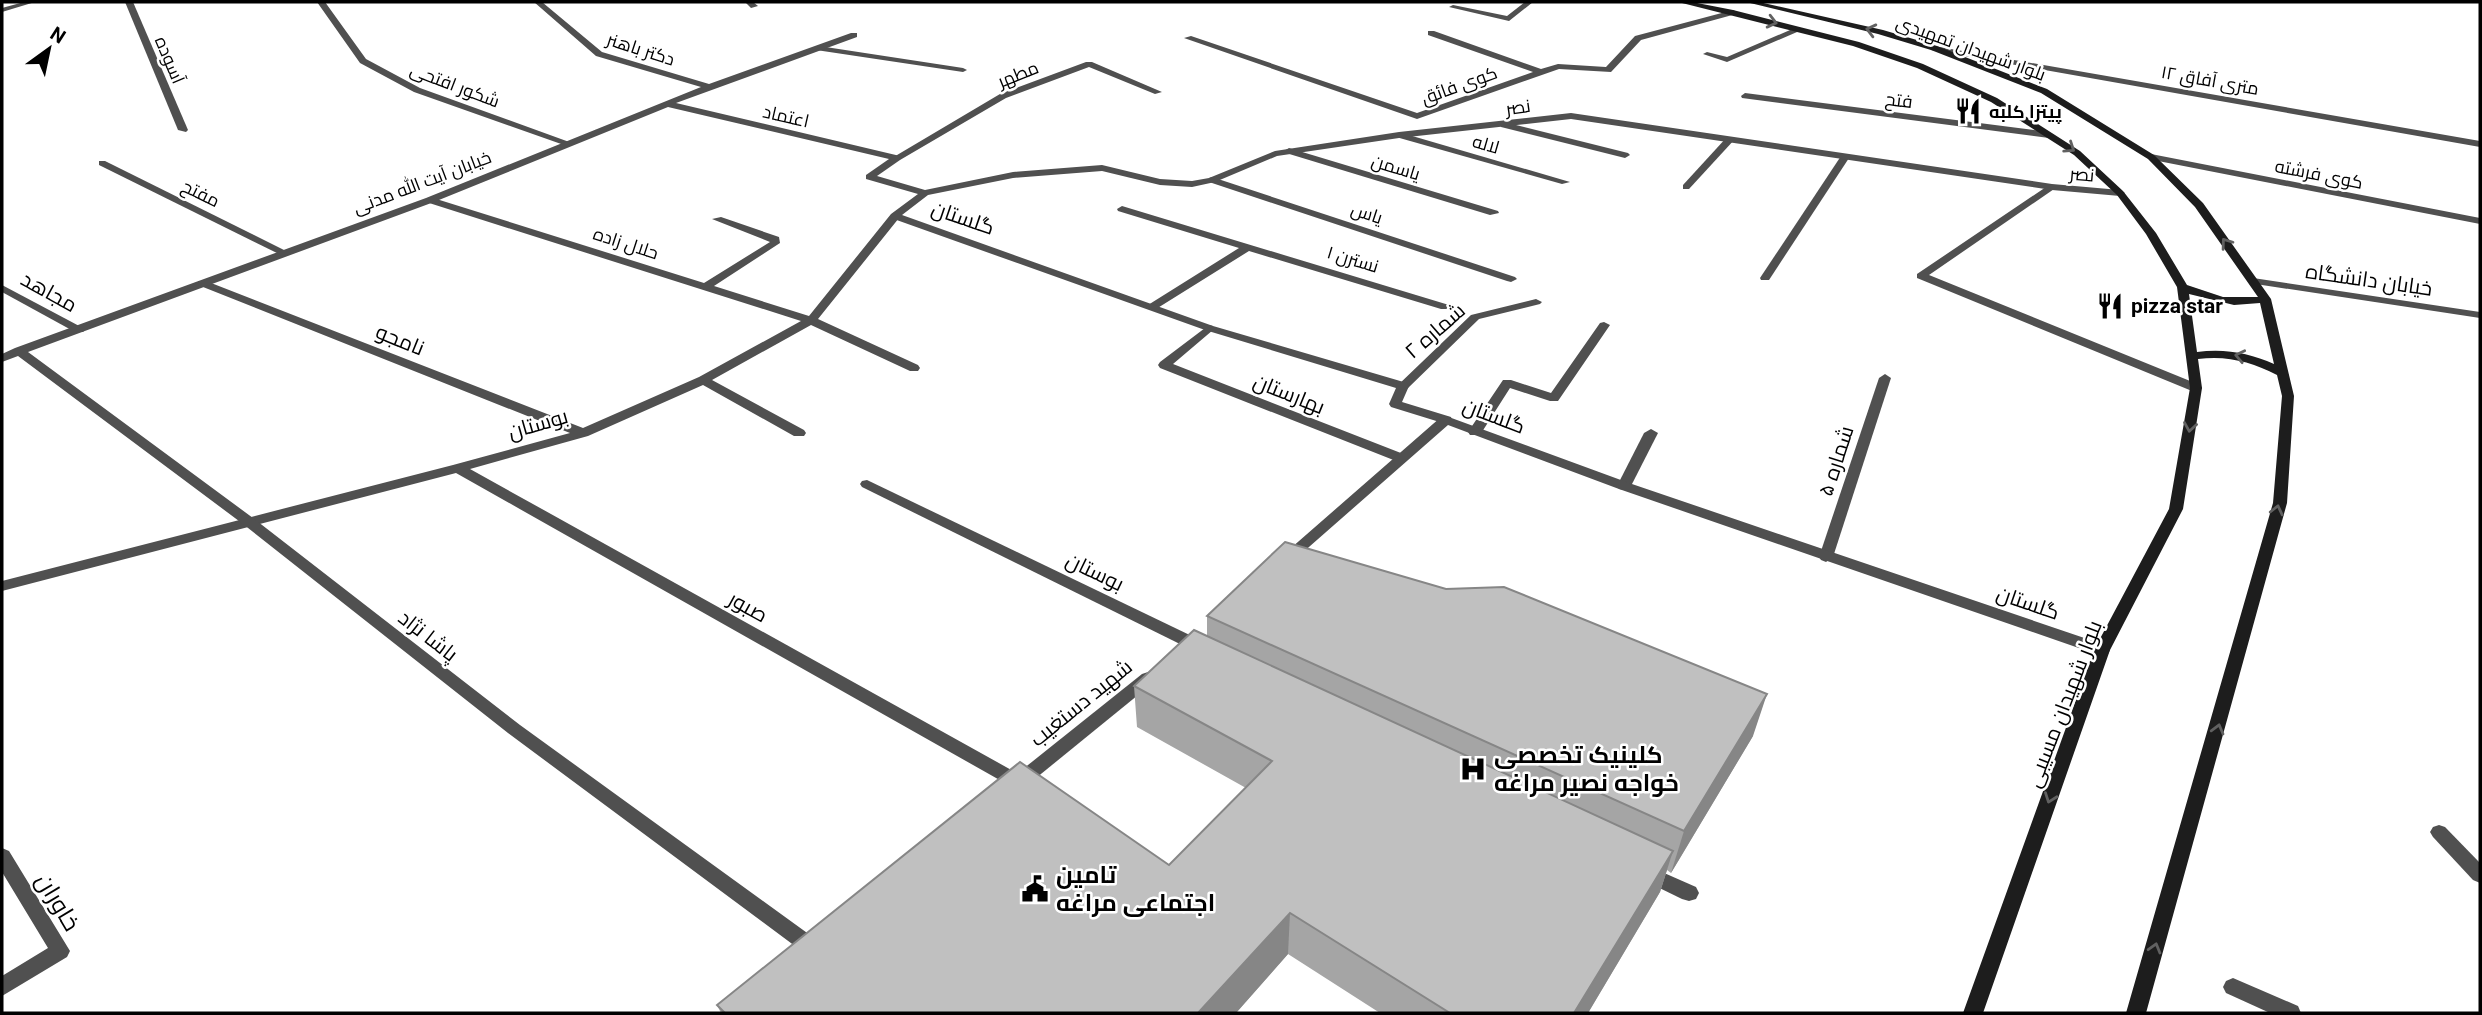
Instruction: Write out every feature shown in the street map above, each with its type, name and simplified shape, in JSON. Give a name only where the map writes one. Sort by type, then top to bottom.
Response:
[{"type":"main road","name":"بلوار شهیدان تمهیدی","points":[[1682,2],[1800,29],[1920,66],[1993,100],[2077,153],[2120,192],[2151,233],[2183,287]]},
{"type":"main road","name":"بلوار شهیدان تمهیدی","points":[[1750,2],[1880,32],[1934,48],[2044,91],[2151,157],[2199,205],[2265,299]]},
{"type":"main road","name":"بلوار شهیدان مسیبی","points":[[1973,1013],[2102,650],[2176,509],[2196,388],[2183,287]]},
{"type":"main road","points":[[2136,1013],[2280,503],[2288,396],[2265,299],[2227,301],[2183,287]]},
{"type":"main road","points":[[2193,356],[2213,353],[2235,355],[2262,361],[2284,374]]},
{"type":"street","points":[[2,10],[31,2]]},
{"type":"street","name":"آسوده","points":[[129,2],[183,130]]},
{"type":"street","name":"شکور افتحی","points":[[321,2],[363,61],[417,90],[567,143]]},
{"type":"street","name":"دکتر باهنر","points":[[538,2],[599,54],[709,87]]},
{"type":"street","points":[[1453,7],[1509,19],[1529,2]]},
{"type":"street","name":"کوی فائق","points":[[1188,38],[1417,117],[1558,66],[1608,70],[1638,38],[1733,12]]},
{"type":"street","points":[[1707,54],[1727,60],[1800,29]]},
{"type":"street","points":[[1431,33],[1540,72]]},
{"type":"street","name":"خیابان آیت الله مدنی","points":[[2,358],[430,200],[709,87],[854,35]]},
{"type":"street","points":[[820,48],[963,70]]},
{"type":"street","name":"۱۲ متری آفاق","points":[[1934,48],[2480,145]]},
{"type":"street","name":"مطهر","points":[[897,158],[1003,96],[1089,64],[1158,92]]},
{"type":"street","name":"فتح","points":[[1745,96],[2049,135]]},
{"type":"street","name":"اعتماد","points":[[667,104],[897,158]]},
{"type":"street","name":"نصر","points":[[925,193],[1013,175],[1102,168],[1160,182],[1192,184],[1212,180],[1289,151],[1399,135],[1572,116],[2052,187],[2120,192]]},
{"type":"street","points":[[1504,125],[1625,155]]},
{"type":"street","name":"لاله","points":[[1399,135],[1565,182]]},
{"type":"street","points":[[1686,187],[1730,139]]},
{"type":"street","name":"یاسمن","points":[[1289,151],[1494,213]]},
{"type":"street","name":"کوی فرشته","points":[[2151,157],[2480,221]]},
{"type":"street","points":[[897,158],[869,177],[925,193]]},
{"type":"street","points":[[1765,278],[1844,158]]},
{"type":"street","name":"مفتح","points":[[102,163],[285,253]]},
{"type":"street","name":"یاس","points":[[1212,180],[1511,278]]},
{"type":"street","points":[[2052,187],[1921,276],[2196,388]]},
{"type":"street","name":"بوستان","points":[[2,586],[583,433],[703,380],[811,320],[895,216],[925,193]]},
{"type":"street","name":"حلال زاده","points":[[430,200],[811,320],[914,368]]},
{"type":"street","name":"نسترن ۱","points":[[1122,209],[1446,307]]},
{"type":"street","name":"گلستان","points":[[895,216],[1209,328],[1403,386],[1395,404],[1446,420],[1624,486],[2102,650]]},
{"type":"street","points":[[705,287],[775,243],[775,239],[717,219]]},
{"type":"street","points":[[1152,307],[1249,246]]},
{"type":"street","name":"خیابان دانشگاه","points":[[2253,281],[2480,315]]},
{"type":"street","name":"نامجو","points":[[202,283],[583,433]]},
{"type":"street","name":"مجاهد","points":[[2,288],[79,330]]},
{"type":"street","name":"شماره ۲","points":[[1403,386],[1475,317],[1536,302]]},
{"type":"street","points":[[1475,432],[1507,383],[1554,398],[1604,324]]},
{"type":"street","name":"بهارستان","points":[[1209,328],[1164,365],[1401,458]]},
{"type":"street","name":"پاشا نژاد","points":[[19,351],[248,521],[514,729],[815,949]]},
{"type":"street","name":"شماره ۵","points":[[1826,556],[1885,378]]},
{"type":"street","points":[[703,380],[799,433]]},
{"type":"street","points":[[1276,569],[1446,420]]},
{"type":"street","points":[[1624,486],[1651,433]]},
{"type":"street","name":"صبور","points":[[458,468],[1013,787]]},
{"type":"street","name":"بوستان","points":[[867,484],[1191,647]]},
{"type":"street","name":"شهید دستغیب","points":[[1013,787],[1158,670]]},
{"type":"street","points":[[2439,832],[2480,875]]},
{"type":"street","name":"خاوران","points":[[2,856],[60,951],[2,987]]},
{"type":"street","points":[[1627,863],[1689,893]]},
{"type":"street","points":[[2233,987],[2291,1013]]},
{"type":"building","points":[[1285,542],[1446,589],[1504,587],[1767,694],[1684,831],[1207,616]]},
{"type":"building","points":[[1194,630],[1673,851],[1574,1013],[1450,1013],[1290,913],[1198,1013],[725,1013],[717,1005],[1020,762],[1169,865],[1272,761],[1134,686]]},
{"type":"place","name":"پیتزا کلبه","points":[[1968,111]]},
{"type":"place","name":"pizza star","points":[[2110,306]]},
{"type":"place","name":"کلینیک تخصصی خواجه نصیر مراغه","points":[[1473,769]]},
{"type":"place","name":"تامین اجتماعی مراغه","points":[[1035,889]]}]
